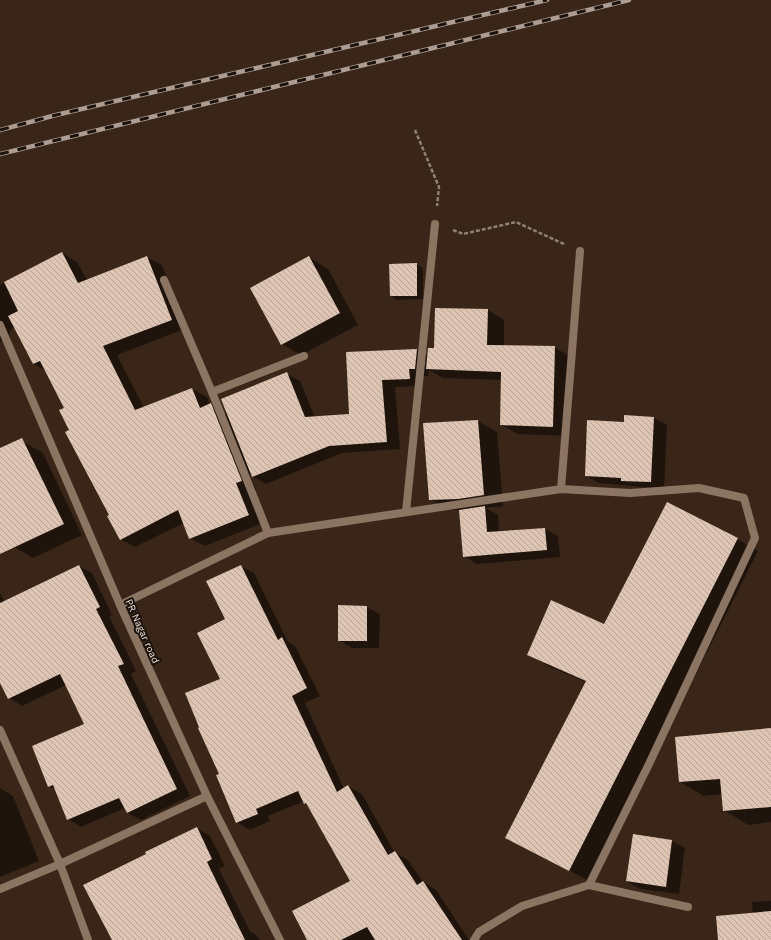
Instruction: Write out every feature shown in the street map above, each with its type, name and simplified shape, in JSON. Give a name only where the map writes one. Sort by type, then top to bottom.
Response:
[{"type":"street","points":[[406,512],[435,224]]},
{"type":"street","points":[[561,489],[580,251]]},
{"type":"street","points":[[164,280],[212,392],[268,532]]},
{"type":"street","name":"PR Nagar road","points":[[0,325],[120,605],[207,796],[280,940]]},
{"type":"street","points":[[212,392],[304,356]]},
{"type":"street","points":[[120,605],[268,532],[561,489],[630,493],[699,488],[744,498],[755,538],[649,764],[589,885]]},
{"type":"street","points":[[0,730],[60,864],[88,940]]},
{"type":"street","points":[[0,889],[60,864],[207,796]]},
{"type":"street","points":[[474,940],[479,932],[522,906],[589,885],[688,907]]},
{"type":"path","points":[[415,130],[439,187],[435,224],[463,234],[516,222],[580,251]]},
{"type":"building","points":[[62,252],[78,283],[147,256],[172,320],[103,346],[135,410],[192,388],[200,408],[211,403],[242,481],[236,483],[249,515],[189,539],[178,510],[120,540],[107,516],[109,515],[65,432],[69,430],[59,410],[64,408],[40,361],[33,364],[8,316],[18,311],[4,282]]},
{"type":"building","points":[[309,256],[340,313],[281,345],[250,288]]},
{"type":"building","points":[[417,263],[417,296],[390,296],[389,264]]},
{"type":"building","points":[[435,308],[488,309],[487,345],[555,346],[553,427],[500,425],[501,372],[426,369],[428,348],[434,348]]},
{"type":"building","points":[[417,349],[415,369],[409,369],[410,379],[382,380],[387,442],[329,446],[252,477],[221,399],[287,372],[305,417],[349,414],[346,352]]},
{"type":"building","points":[[624,415],[654,417],[651,482],[621,481],[621,478],[585,476],[587,420],[624,422]]},
{"type":"building","points":[[478,420],[484,495],[458,499],[429,500],[423,423]]},
{"type":"building","points":[[22,438],[64,524],[0,554],[0,448]]},
{"type":"building","points":[[667,502],[738,538],[569,871],[505,838],[586,681],[527,655],[551,600],[604,624]]},
{"type":"building","points":[[485,506],[487,532],[545,528],[547,550],[463,557],[459,510]]},
{"type":"building","points":[[79,565],[100,607],[96,609],[124,664],[118,666],[177,789],[127,813],[119,798],[67,820],[53,785],[48,787],[32,746],[84,724],[60,674],[8,699],[0,683],[0,603]]},
{"type":"building","points":[[241,565],[278,640],[282,637],[307,688],[292,696],[337,792],[348,785],[388,855],[395,851],[417,885],[423,881],[462,940],[375,940],[367,927],[341,940],[307,940],[292,911],[350,881],[306,803],[304,804],[298,791],[256,809],[258,814],[236,823],[216,775],[219,774],[198,728],[199,727],[185,693],[220,679],[197,633],[225,619],[206,581]]},
{"type":"building","points":[[338,605],[367,606],[367,641],[338,641]]},
{"type":"building","points":[[771,728],[771,807],[723,811],[720,779],[679,782],[675,737]]},
{"type":"building","points":[[197,827],[212,859],[207,862],[245,940],[112,940],[83,885],[146,854],[145,852]]},
{"type":"building","points":[[633,834],[672,840],[666,887],[626,881]]},
{"type":"building","points":[[771,911],[771,940],[718,940],[716,916]]},
{"type":"railway","points":[[0,130],[56,115],[547,0]]},
{"type":"railway","points":[[0,154],[629,0]]}]
